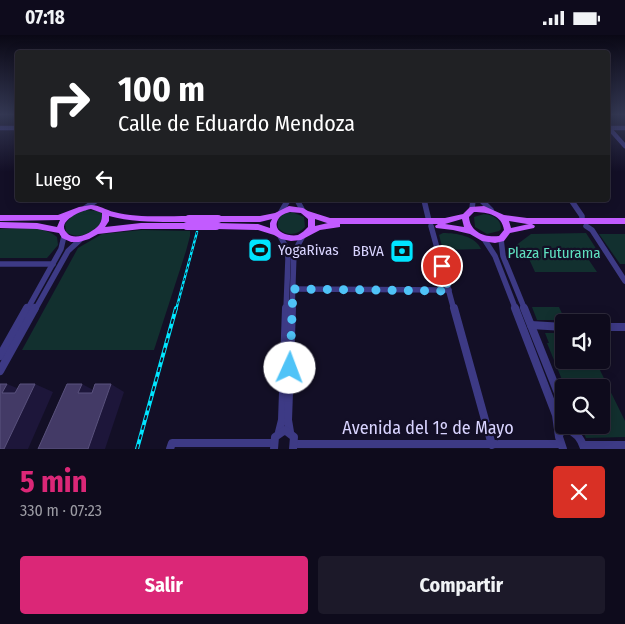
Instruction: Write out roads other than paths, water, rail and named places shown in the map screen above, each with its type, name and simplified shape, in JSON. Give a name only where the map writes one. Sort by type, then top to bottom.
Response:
[{"type":"main road","points":[[0,218],[58,218],[85,208],[133,218],[188,223]]},
{"type":"main road","points":[[0,225],[38,226],[63,233],[73,239],[82,238],[98,231],[141,226],[260,219],[294,209],[330,221],[430,223],[471,232],[484,239],[501,239],[508,231],[530,226],[625,221]]},
{"type":"main road","points":[[217,223],[258,227],[292,239],[319,227],[332,225],[430,223],[465,216],[472,209],[491,210],[503,217],[527,221],[625,226]]},
{"type":"main road","points":[[98,231],[105,222],[104,211]]},
{"type":"main road","points":[[306,212],[312,223],[306,234]]},
{"type":"main road","points":[[63,233],[64,221],[72,213]]},
{"type":"main road","points":[[279,213],[272,225],[279,235]]},
{"type":"main road","points":[[465,216],[465,224],[471,232]]},
{"type":"main road","points":[[503,217],[507,223],[508,231]]},
{"type":"street","points":[[613,133],[625,146]]},
{"type":"street","points":[[85,208],[95,202]]},
{"type":"street","points":[[99,202],[104,211]]},
{"type":"street","points":[[279,213],[287,202]]},
{"type":"street","points":[[299,202],[306,212]]},
{"type":"street","points":[[425,202],[492,445]]},
{"type":"street","points":[[472,209],[473,202]]},
{"type":"street","points":[[484,202],[491,210]]},
{"type":"street","points":[[572,202],[582,216],[584,224],[592,230],[625,281]]},
{"type":"street","points":[[0,356],[61,249],[63,233]]},
{"type":"street","points":[[294,446],[294,437],[290,432],[288,420],[294,252],[306,234]]},
{"type":"street","points":[[171,446],[273,446],[274,438],[279,432],[282,420],[288,259],[286,247],[279,235]]},
{"type":"street","points":[[0,371],[68,251],[82,238]]},
{"type":"street","points":[[484,239],[495,256],[555,412]]},
{"type":"street","points":[[501,239],[503,256],[555,386]]},
{"type":"street","points":[[0,264],[53,264]]},
{"type":"street","points":[[293,289],[449,291]]},
{"type":"street","points":[[530,325],[555,326]]},
{"type":"street","points":[[610,327],[625,327]]},
{"type":"street","points":[[279,432],[285,430],[290,432]]},
{"type":"street","points":[[560,434],[562,447]]},
{"type":"street","points":[[575,434],[584,447],[625,445]]},
{"type":"street","name":"Avenida del 1º de Mayo","points":[[294,446],[492,445],[562,447]]},
{"type":"railway","points":[[176,310],[197,232]]},
{"type":"railway","points":[[137,449],[176,308]]},
{"type":"place","name":"YogaRivas","points":[[260,250]]},
{"type":"place","name":"BBVA","points":[[402,251]]},
{"type":"park label","name":"Plaza Futurama","points":[[554,253]]}]
